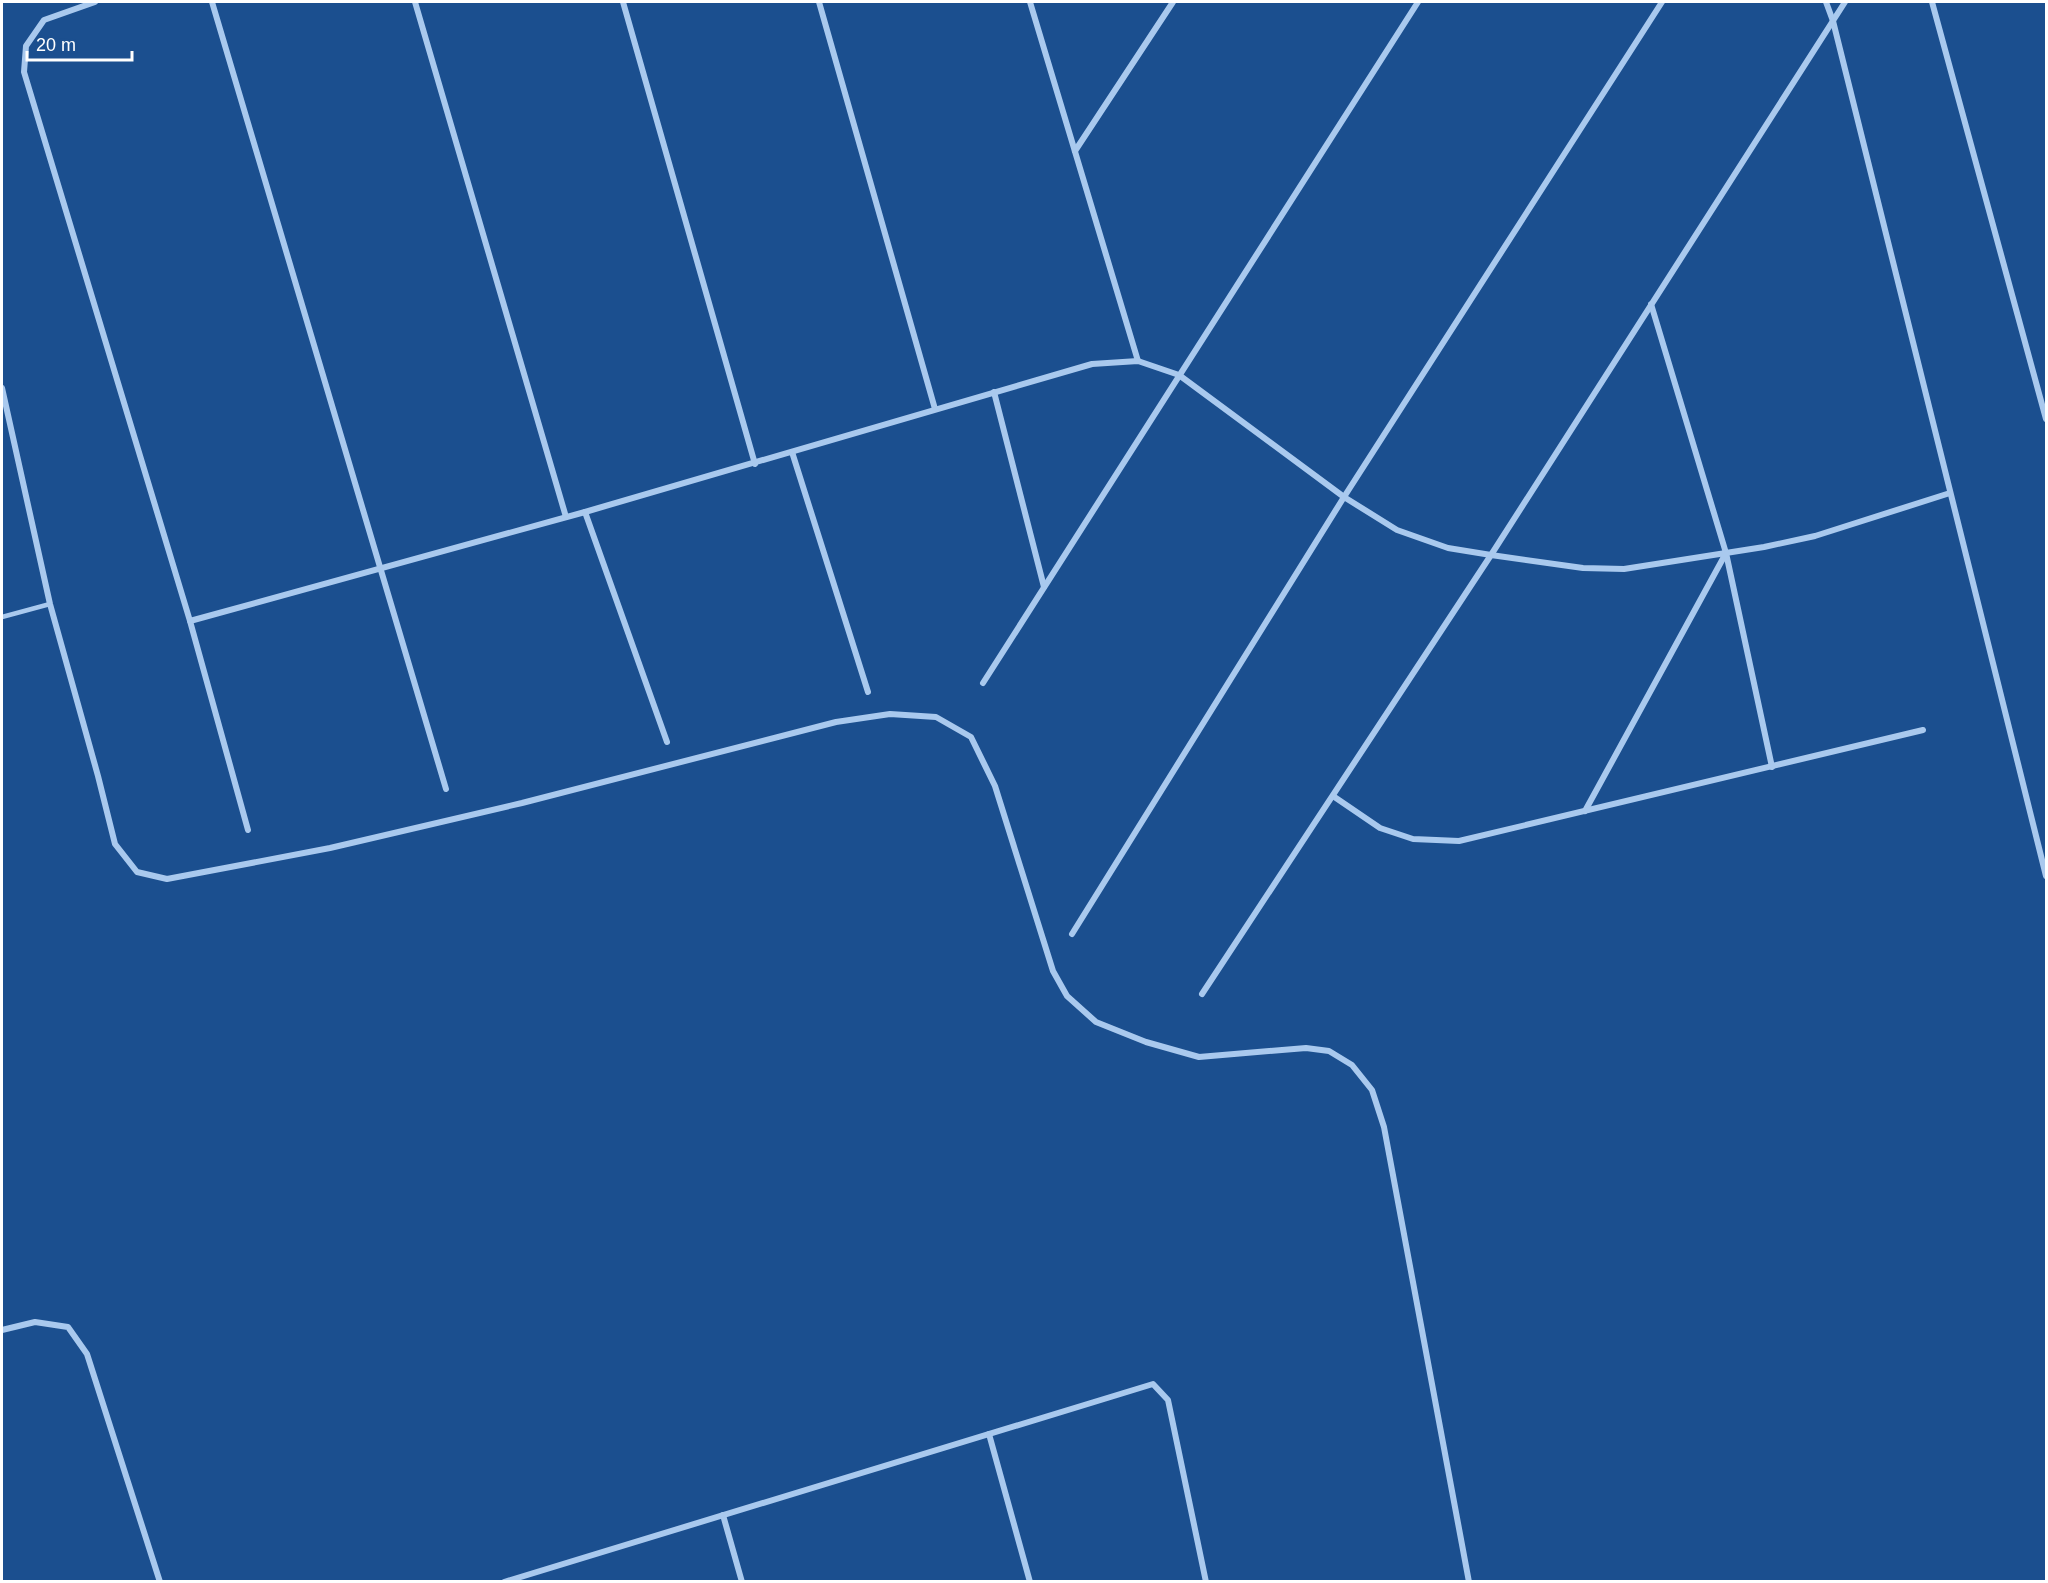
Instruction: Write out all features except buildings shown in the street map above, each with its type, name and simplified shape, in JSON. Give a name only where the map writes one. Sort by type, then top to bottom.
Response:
[{"type":"street","points":[[94,2],[44,20],[26,46],[24,72],[190,621],[248,830]]},
{"type":"street","points":[[212,2],[446,789]]},
{"type":"street","points":[[414,2],[566,517]]},
{"type":"street","points":[[622,2],[755,464]]},
{"type":"street","points":[[819,2],[935,409]]},
{"type":"street","points":[[1030,2],[1138,361]]},
{"type":"street","points":[[1075,151],[1173,2]]},
{"type":"street","points":[[983,683],[1418,2]]},
{"type":"street","points":[[1072,934],[1344,497],[1662,2]]},
{"type":"street","points":[[1826,2],[1833,21],[2046,876]]},
{"type":"street","points":[[1203,994],[1491,555],[1845,2]]},
{"type":"street","points":[[1932,2],[2046,419]]},
{"type":"street","points":[[1652,304],[1726,553],[1772,767]]},
{"type":"street","points":[[190,621],[755,464],[1092,364],[1138,361],[1179,375],[1344,497],[1397,530],[1448,548],[1491,555],[1583,568],[1624,569],[1764,547],[1815,536],[1950,493]]},
{"type":"street","points":[[2,388],[50,604],[99,776],[115,844],[137,872],[167,879],[364,840],[522,803],[836,722],[890,714],[936,717],[971,737],[995,786],[1053,971],[1067,996],[1096,1022],[1146,1042],[1198,1057],[1306,1048],[1329,1051],[1352,1065],[1372,1090],[1384,1127],[1469,1581]]},
{"type":"street","points":[[994,392],[1044,587]]},
{"type":"street","points":[[792,452],[868,692]]},
{"type":"street","points":[[585,512],[667,742]]},
{"type":"street","points":[[1585,811],[1726,553]]},
{"type":"street","points":[[1333,796],[1380,828],[1413,839],[1459,841],[1923,730]]},
{"type":"street","points":[[2,1330],[35,1322],[68,1327],[87,1354],[160,1581]]},
{"type":"street","points":[[504,1581],[1153,1384],[1168,1400],[1206,1581]]},
{"type":"street","points":[[989,1434],[1029,1581]]},
{"type":"street","points":[[723,1515],[742,1581]]},
{"type":"lane","points":[[2,617],[50,604]]}]
